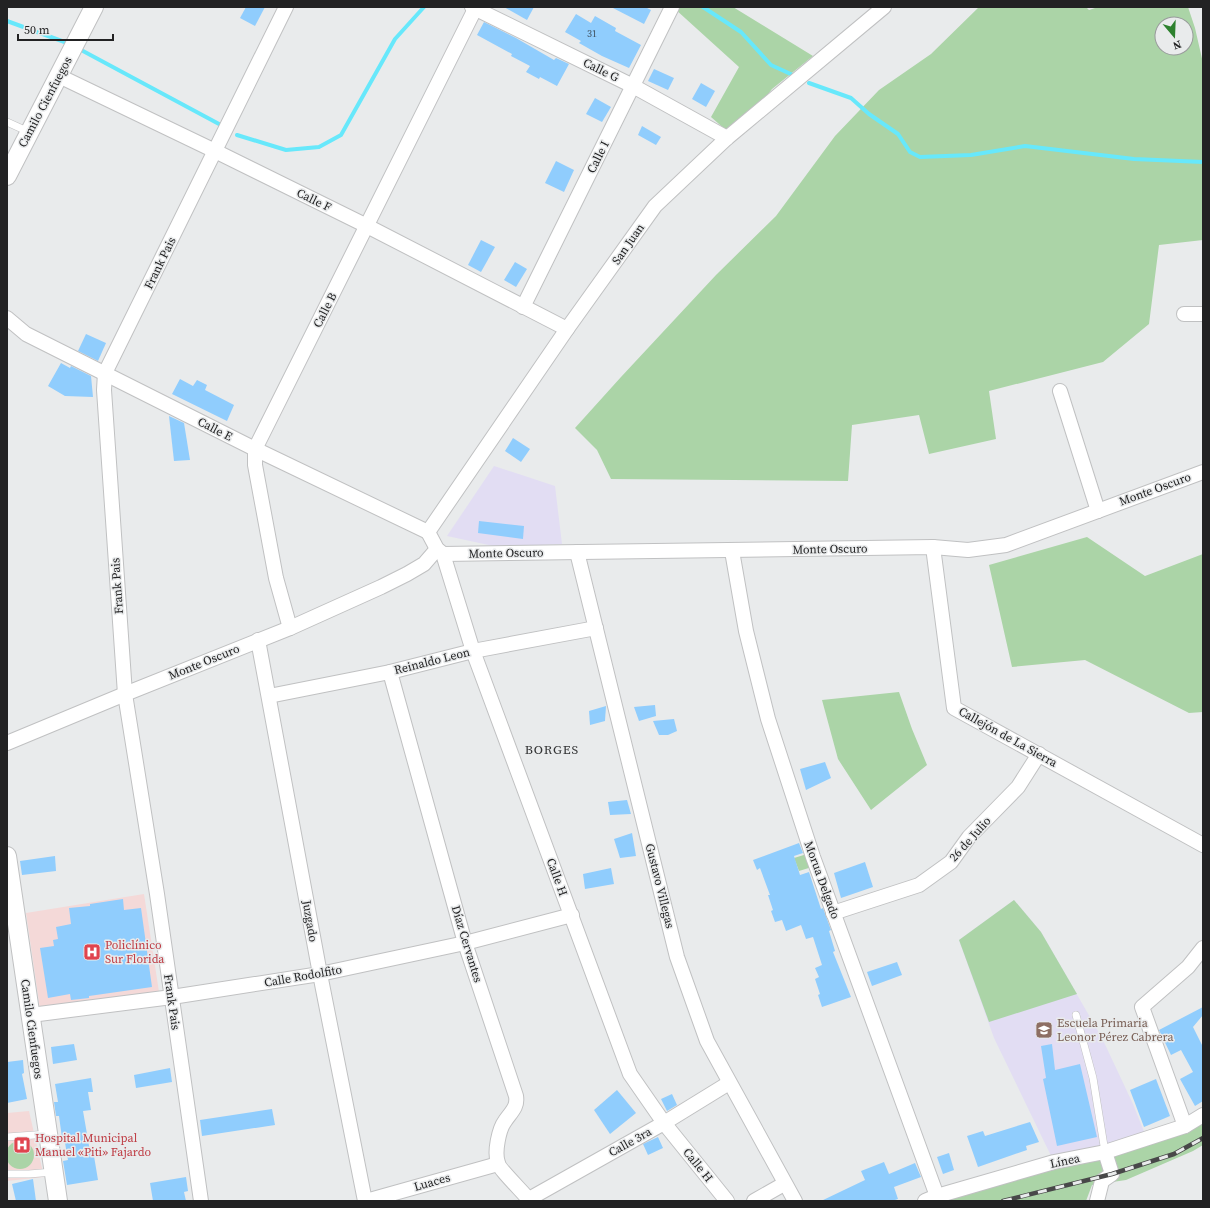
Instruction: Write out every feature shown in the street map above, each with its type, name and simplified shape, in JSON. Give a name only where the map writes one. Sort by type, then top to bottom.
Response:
[{"type":"street","name":"Camilo Cienfuegos","points":[[7,176],[94,7]]},
{"type":"street","name":"Frank Pais","points":[[201,1201],[172,997],[125,694],[104,410],[104,390],[106,373],[286,7]]},
{"type":"street","name":"Calle I","points":[[523,307],[672,7]]},
{"type":"street","name":"Calle G","points":[[475,8],[633,86],[727,138]]},
{"type":"street","name":"Calle B","points":[[290,628],[276,578],[255,465],[255,449],[475,8]]},
{"type":"street","name":"San Juan","points":[[428,532],[567,330],[655,206],[727,138],[881,9]]},
{"type":"street","name":"Calle F","points":[[59,76],[215,150],[367,226],[567,330]]},
{"type":"street","points":[[1184,314],[1203,314]]},
{"type":"street","name":"Calle E","points":[[7,318],[26,334],[255,449],[428,532]]},
{"type":"street","points":[[1060,391],[1098,511]]},
{"type":"street","name":"Monte Oscuro","points":[[7,744],[125,694],[290,628],[407,574],[440,552],[732,551],[933,547],[968,550],[1006,545],[1203,472]]},
{"type":"street","name":"Calle H","points":[[428,532],[440,552],[473,650],[630,1074],[664,1123],[727,1201]]},
{"type":"street","name":"Callejón de La Sierra","points":[[933,547],[954,708],[1203,846]]},
{"type":"street","name":"Morua Delgado","points":[[732,551],[746,631],[768,719],[813,857],[935,1199]]},
{"type":"street","name":"Gustavo Villegas","points":[[577,552],[677,957],[707,1041],[784,1184],[795,1201]]},
{"type":"street","name":"Reinaldo Leon","points":[[269,696],[390,672],[473,650],[596,628]]},
{"type":"street","name":"Juzgado","points":[[258,640],[320,974],[365,1201]]},
{"type":"street","name":"Díaz Cervantes","points":[[390,672],[465,943],[517,1102],[516,1107],[503,1124],[499,1134],[497,1146],[498,1164]]},
{"type":"street","name":"26 de Julio","points":[[834,913],[919,885],[951,862],[969,837],[1018,787],[1039,754]]},
{"type":"street","name":"Camilo Cienfuegos","points":[[7,856],[58,1201]]},
{"type":"street","name":"Calle Rodolfito","points":[[30,1015],[172,997],[320,974],[465,943],[572,915]]},
{"type":"street","points":[[1185,1126],[1142,1007],[1188,968],[1203,948]]},
{"type":"street","name":"Calle 3ra","points":[[530,1200],[664,1123],[729,1083]]},
{"type":"street","name":"Línea","points":[[935,1199],[1054,1162],[1105,1152],[1185,1126],[1203,1115]]},
{"type":"street","points":[[1097,1201],[1102,1181],[1112,1174],[1105,1152]]},
{"type":"street","points":[[498,1164],[530,1200]]},
{"type":"street","name":"Luaces","points":[[365,1201],[498,1164]]},
{"type":"street","points":[[754,1201],[784,1184]]},
{"type":"lane","points":[[7,122],[29,132]]},
{"type":"lane","points":[[1076,1014],[1093,1078],[1105,1152]]},
{"type":"lane","points":[[7,1137],[48,1134]]},
{"type":"lane","points":[[7,1174],[54,1172]]},
{"type":"shaded area","points":[[494,466],[555,486],[562,544],[498,547],[447,536]]},
{"type":"shaded area","name":"Policlínico Sur Florida","points":[[144,894],[159,992],[40,1009],[26,913]]},
{"type":"shaded area","name":"Escuela Primaria Leonor Pérez Cabrera","points":[[1014,900],[1041,932],[1102,1038],[1133,1104],[1147,1139],[1054,1162],[994,1038],[959,940]]},
{"type":"shaded area","name":"Hospital Municipal Manuel «Piti» Fajardo","points":[[29,1111],[44,1177],[7,1181],[7,1113]]},
{"type":"green space","points":[[676,7],[733,7],[813,56],[772,89],[765,98],[727,131],[711,117],[739,67],[675,9]]},
{"type":"green space","points":[[979,7],[1086,7],[1089,10],[1098,7],[1188,7],[1191,16],[1154,16],[1154,56],[1194,56],[1194,25],[1203,63],[1203,240],[1159,245],[1149,324],[1103,362],[989,391],[996,439],[929,454],[919,415],[852,425],[848,481],[611,479],[597,450],[575,428],[716,275],[776,216],[835,136],[879,90],[931,54]]},
{"type":"green space","points":[[1087,537],[1145,576],[1203,554],[1203,712],[1189,713],[1085,660],[1012,667],[989,565]]},
{"type":"green space","points":[[899,692],[927,765],[871,810],[838,759],[822,700]]},
{"type":"green space","points":[[807,854],[812,867],[799,871],[794,858]]},
{"type":"green space","points":[[1014,900],[1041,932],[1077,994],[989,1022],[959,940]]},
{"type":"green space","points":[[1203,1115],[1203,1145],[1193,1151],[1126,1180],[1092,1185],[1086,1201],[925,1201]]},
{"type":"green space","points":[[20,1141],[26,1142],[30,1145],[33,1149],[33,1161],[30,1165],[26,1168],[20,1169],[14,1168],[10,1165],[7,1161],[6,1155],[7,1149],[10,1145],[14,1142]]},
{"type":"building","points":[[246,7],[265,7],[255,26],[240,18]]},
{"type":"building","points":[[504,7],[534,7],[527,20]]},
{"type":"building","points":[[611,7],[645,7],[651,10],[644,24]]},
{"type":"building","points":[[576,14],[591,23],[595,16],[616,28],[615,31],[641,45],[629,68],[602,56],[579,43],[581,41],[565,32]]},
{"type":"building","points":[[484,22],[516,38],[554,60],[556,58],[569,64],[557,86],[540,77],[539,79],[526,72],[530,66],[511,56],[512,54],[477,35]]},
{"type":"building","points":[[654,69],[674,78],[668,90],[648,81]]},
{"type":"building","points":[[701,83],[715,91],[706,107],[692,99]]},
{"type":"building","points":[[595,98],[611,107],[602,122],[586,114]]},
{"type":"building","points":[[642,126],[661,137],[656,145],[638,135]]},
{"type":"building","points":[[556,161],[574,170],[564,192],[545,183]]},
{"type":"building","points":[[481,240],[495,247],[481,272],[468,265]]},
{"type":"building","points":[[515,262],[527,269],[516,287],[504,280]]},
{"type":"building","points":[[86,334],[106,343],[98,361],[78,351]]},
{"type":"building","points":[[61,363],[70,368],[71,366],[91,376],[93,397],[65,396],[48,386]]},
{"type":"building","points":[[180,379],[193,386],[197,380],[207,385],[205,390],[234,405],[227,421],[172,394]]},
{"type":"building","points":[[169,416],[184,423],[190,460],[174,461]]},
{"type":"building","points":[[513,438],[530,449],[521,462],[505,451]]},
{"type":"building","points":[[479,521],[524,526],[523,539],[478,533]]},
{"type":"building","points":[[655,705],[656,716],[639,721],[634,707]]},
{"type":"building","points":[[606,706],[605,721],[590,725],[589,711]]},
{"type":"building","points":[[674,719],[677,731],[668,735],[659,735],[653,721]]},
{"type":"building","points":[[825,762],[831,778],[806,790],[800,769]]},
{"type":"building","points":[[627,800],[631,814],[610,815],[608,802]]},
{"type":"building","points":[[632,833],[636,856],[620,858],[614,839]]},
{"type":"building","points":[[799,843],[803,853],[794,856],[800,875],[809,872],[821,909],[823,908],[831,930],[829,931],[835,951],[833,952],[851,997],[822,1007],[818,995],[820,994],[815,979],[819,977],[815,968],[822,965],[813,937],[806,939],[801,925],[786,931],[782,920],[775,922],[768,895],[770,895],[760,868],[757,870],[753,860]]},
{"type":"building","points":[[55,856],[56,871],[22,875],[20,861]]},
{"type":"building","points":[[865,862],[873,887],[841,898],[834,873]]},
{"type":"building","points":[[611,868],[614,884],[585,889],[583,874]]},
{"type":"building","name":"Policlínico Sur Florida","points":[[123,899],[124,910],[141,908],[152,987],[71,1000],[70,994],[48,998],[40,948],[54,946],[53,940],[58,939],[56,927],[71,924],[69,908],[90,906],[90,904]]},
{"type":"building","points":[[897,962],[902,975],[872,986],[867,972]]},
{"type":"building","points":[[1203,1007],[1203,1015],[1193,1027],[1203,1047],[1203,1101],[1195,1106],[1180,1079],[1193,1072],[1181,1050],[1171,1055],[1159,1030]]},
{"type":"building","points":[[74,1044],[77,1060],[53,1064],[51,1047]]},
{"type":"building","points":[[1052,1044],[1055,1070],[1080,1064],[1097,1137],[1057,1146],[1043,1079],[1046,1078],[1041,1046]]},
{"type":"building","points":[[23,1060],[24,1073],[22,1074],[27,1099],[7,1103],[7,1062]]},
{"type":"building","points":[[170,1068],[172,1082],[136,1088],[134,1075]]},
{"type":"building","points":[[91,1078],[93,1092],[88,1092],[91,1110],[83,1111],[91,1157],[94,1156],[98,1180],[67,1185],[63,1161],[68,1160],[64,1137],[62,1138],[59,1116],[56,1116],[54,1102],[58,1102],[55,1084]]},
{"type":"building","points":[[1156,1079],[1170,1116],[1144,1127],[1130,1090]]},
{"type":"building","points":[[617,1090],[636,1113],[610,1134],[594,1110]]},
{"type":"building","points":[[672,1094],[677,1105],[667,1111],[661,1099]]},
{"type":"building","points":[[272,1109],[275,1125],[202,1136],[200,1120]]},
{"type":"building","points":[[1030,1122],[1039,1142],[1026,1146],[1027,1150],[978,1167],[967,1136],[983,1131],[985,1136]]},
{"type":"building","points":[[658,1137],[663,1148],[648,1155],[643,1144]]},
{"type":"building","points":[[949,1153],[954,1170],[943,1174],[937,1157]]},
{"type":"building","points":[[884,1162],[889,1174],[915,1163],[921,1177],[894,1187],[898,1199],[892,1201],[821,1201],[865,1180],[861,1171]]},
{"type":"building","points":[[186,1177],[188,1191],[184,1192],[186,1201],[153,1201],[150,1183]]},
{"type":"building","points":[[33,1179],[36,1201],[16,1201],[12,1184]]},
{"type":"waterway","points":[[237,135],[286,150],[319,147],[341,135],[395,39],[424,7]]},
{"type":"waterway","points":[[703,7],[741,32],[771,65],[795,76]]},
{"type":"waterway","points":[[7,21],[70,44]]},
{"type":"waterway","points":[[83,51],[219,124]]},
{"type":"waterway","points":[[809,83],[851,98],[869,114],[898,134],[910,152],[920,157],[971,155],[1025,146],[1134,159],[1203,162]]},
{"type":"railway","points":[[1003,1201],[1112,1174],[1174,1154],[1203,1138]]},
{"type":"place","name":"Policlínico Sur Florida","points":[[92,952]]},
{"type":"place","name":"Escuela Primaria Leonor Pérez Cabrera","points":[[1044,1030]]},
{"type":"place","name":"Hospital Municipal Manuel «Piti» Fajardo","points":[[22,1145]]},
{"type":"district","name":"BORGES","points":[[552,749]]}]
